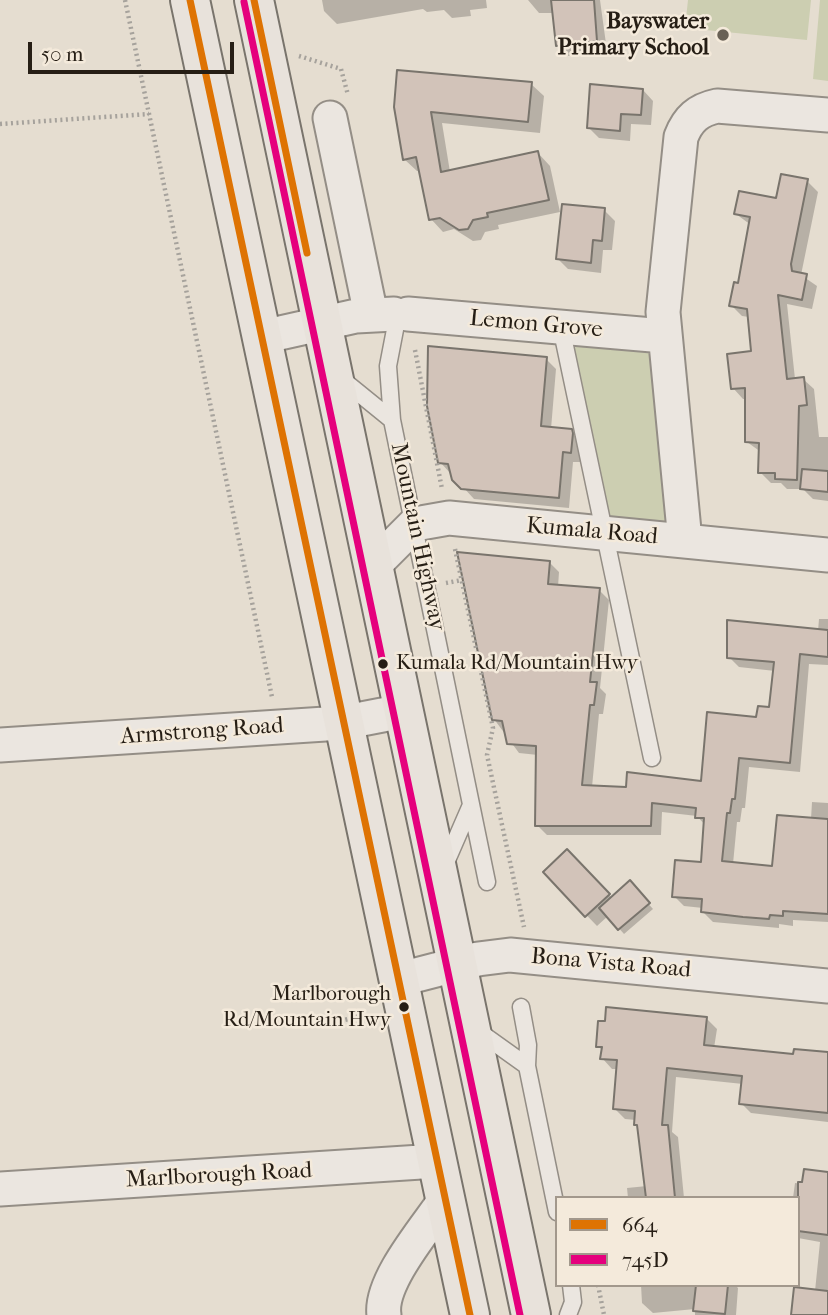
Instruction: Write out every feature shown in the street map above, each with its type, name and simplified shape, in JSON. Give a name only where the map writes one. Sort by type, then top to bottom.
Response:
[{"type":"main road","points":[[190,0],[341,723],[470,1315]]},
{"type":"main road","points":[[254,0],[531,1315]]},
{"type":"street","points":[[685,541],[664,336],[664,290],[681,137],[692,118],[700,111],[717,106],[828,115]]},
{"type":"street","name":"Mountain Highway","points":[[330,118],[397,321]]},
{"type":"street","name":"Lemon Grove","points":[[262,337],[321,323],[397,321],[561,327],[664,336]]},
{"type":"street","name":"Kumala Road","points":[[415,524],[449,518],[828,555]]},
{"type":"street","points":[[373,566],[415,524]]},
{"type":"street","name":"Armstrong Road","points":[[0,745],[341,723],[403,711]]},
{"type":"street","name":"Bona Vista Road","points":[[397,980],[501,955],[828,986]]},
{"type":"street","name":"Marlborough Road","points":[[0,1189],[437,1161]]},
{"type":"street","points":[[384,1315],[382,1304],[388,1285],[445,1200]]},
{"type":"lane","name":"Mountain Highway","points":[[397,321],[388,366],[392,420],[487,882]]},
{"type":"lane","points":[[561,327],[652,758]]},
{"type":"lane","points":[[332,371],[392,420]]},
{"type":"lane","points":[[439,878],[471,805]]},
{"type":"lane","points":[[521,1007],[528,1045],[527,1066],[555,1202]]},
{"type":"lane","points":[[470,1026],[527,1066]]},
{"type":"lane","points":[[568,1315],[573,1302],[571,1287]]},
{"type":"path","points":[[125,0],[273,700]]},
{"type":"path","points":[[0,124],[149,114]]},
{"type":"path","points":[[397,321],[443,491]]},
{"type":"path","points":[[455,546],[493,728],[487,755],[524,927]]},
{"type":"path","points":[[340,1021],[365,1015]]},
{"type":"path","points":[[598,1287],[604,1315]]},
{"type":"green space","points":[[688,0],[811,0],[807,40],[685,28]]},
{"type":"green space","points":[[820,0],[828,0],[828,81],[813,79]]},
{"type":"green space","points":[[561,327],[664,336],[685,541],[605,534]]},
{"type":"building","points":[[551,0],[594,0],[597,41],[556,46]]},
{"type":"building","points":[[397,70],[532,82],[528,122],[431,112],[441,172],[538,151],[549,200],[487,213],[488,217],[473,220],[468,229],[459,230],[440,218],[429,220],[416,157],[403,160],[394,107]]},
{"type":"building","points":[[590,84],[643,89],[641,115],[621,114],[620,131],[587,128]]},
{"type":"building","points":[[781,174],[808,179],[791,264],[792,271],[807,274],[802,300],[778,295],[787,379],[804,377],[807,405],[799,406],[797,480],[775,479],[775,473],[758,473],[759,443],[745,442],[745,388],[731,389],[727,354],[751,351],[747,309],[729,306],[734,282],[738,283],[750,217],[734,214],[739,191],[776,198]]},
{"type":"building","points":[[562,204],[605,208],[602,241],[593,240],[591,263],[556,259]]},
{"type":"building","points":[[428,346],[547,357],[541,426],[572,429],[573,433],[571,453],[563,452],[559,498],[461,489],[452,480],[448,464],[438,463],[427,406]]},
{"type":"building","points":[[802,469],[828,471],[828,492],[800,489]]},
{"type":"building","points":[[457,552],[550,561],[548,584],[600,588],[590,682],[597,682],[594,705],[590,705],[582,785],[626,787],[627,772],[701,781],[707,712],[756,717],[758,706],[769,707],[774,662],[727,658],[727,620],[828,630],[828,657],[800,654],[790,763],[739,758],[735,799],[732,799],[730,813],[727,813],[722,861],[772,866],[777,815],[828,819],[828,914],[783,911],[783,916],[770,915],[769,919],[743,917],[701,912],[702,899],[672,897],[675,860],[701,862],[704,818],[695,818],[696,808],[652,803],[651,826],[535,826],[536,746],[507,744],[502,721],[492,720]]},
{"type":"building","points":[[567,849],[610,894],[585,917],[543,872]]},
{"type":"building","points":[[630,880],[650,903],[618,930],[599,908]]},
{"type":"building","points":[[606,1007],[707,1017],[704,1045],[793,1054],[794,1049],[828,1052],[828,1113],[739,1104],[742,1076],[667,1068],[662,1125],[668,1125],[675,1196],[646,1196],[637,1125],[634,1125],[635,1111],[613,1109],[617,1060],[600,1059],[602,1047],[596,1047],[598,1021],[605,1021]]},
{"type":"building","points":[[804,1169],[828,1172],[828,1235],[800,1231],[798,1182],[802,1182]]},
{"type":"building","points":[[696,1287],[728,1287],[725,1314],[693,1311]]},
{"type":"building","points":[[794,1287],[828,1291],[828,1315],[791,1315]]},
{"type":"transit line","name":"664","points":[[190,0],[470,1315]]},
{"type":"transit line","name":"664","points":[[254,0],[307,253]]},
{"type":"transit line","name":"745D","points":[[244,2],[520,1315]]},
{"type":"place","name":"Bayswater Primary School","points":[[723,35]]},
{"type":"place","name":"Kumala Rd/Mountain Hwy","points":[[383,664]]},
{"type":"place","name":"Marlborough Rd/Mountain Hwy","points":[[404,1007]]}]
